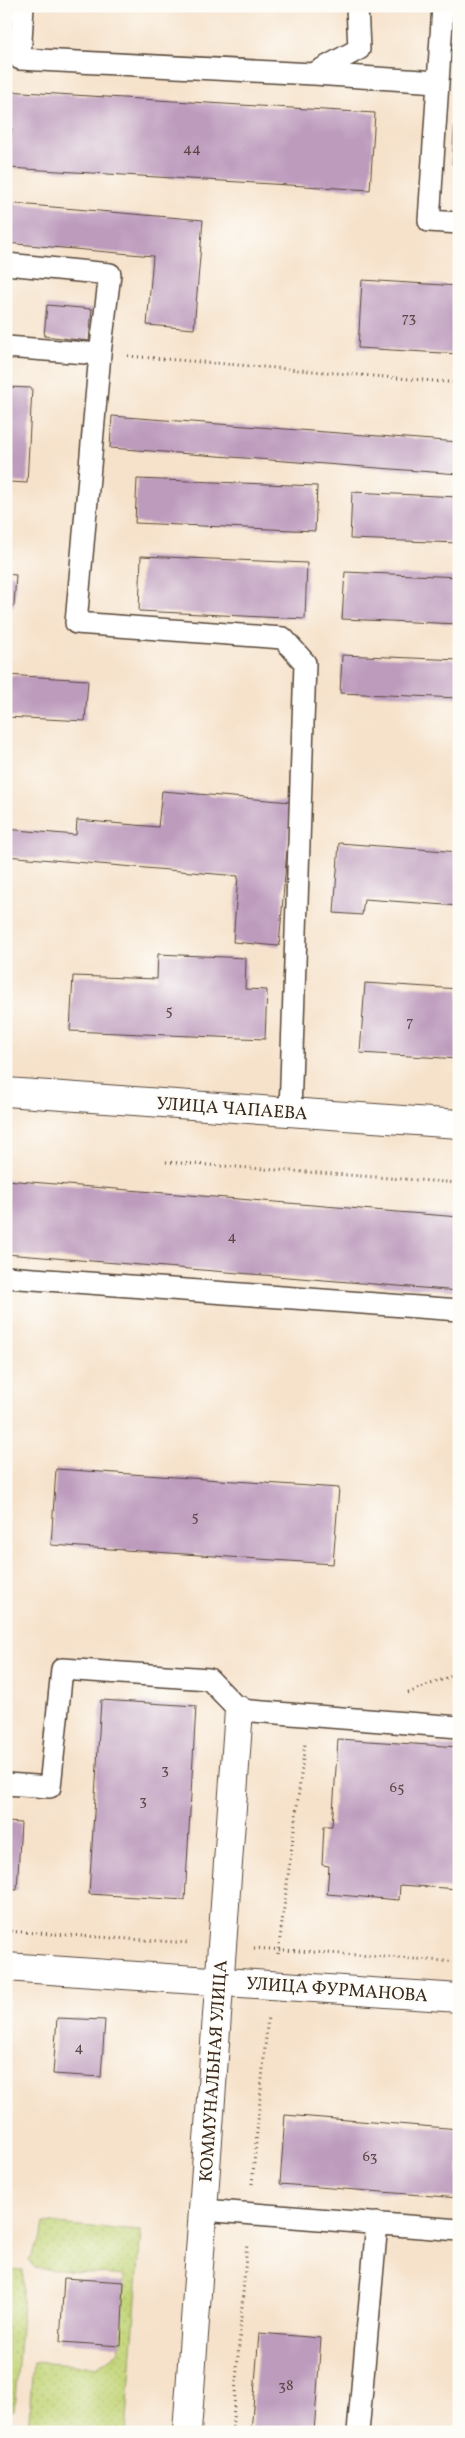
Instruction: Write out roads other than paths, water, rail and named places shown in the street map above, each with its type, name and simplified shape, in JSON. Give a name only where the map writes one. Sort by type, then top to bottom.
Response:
[{"type":"street","name":"УЛИЦА ЧАПАЕВА","points":[[6,1092],[459,1124]]},
{"type":"street","name":"КОММУНАЛЬНАЯ УЛИЦА","points":[[187,2432],[239,1710]]},
{"type":"street","name":"УЛИЦА ФУРМАНОВА","points":[[6,1967],[220,1980],[459,1998]]},
{"type":"lane","points":[[23,6],[20,60],[438,82]]},
{"type":"lane","points":[[313,74],[360,49],[357,6]]},
{"type":"lane","points":[[443,6],[429,221],[459,223]]},
{"type":"lane","points":[[6,264],[110,274],[100,354],[76,623],[283,638],[305,664],[290,1112]]},
{"type":"lane","points":[[6,347],[100,354]]},
{"type":"lane","points":[[6,1277],[459,1310]]},
{"type":"lane","points":[[6,1784],[50,1787],[62,1669],[209,1679],[239,1710],[459,1726]]},
{"type":"lane","points":[[203,2210],[459,2230]]},
{"type":"lane","points":[[358,2432],[376,2223]]}]
